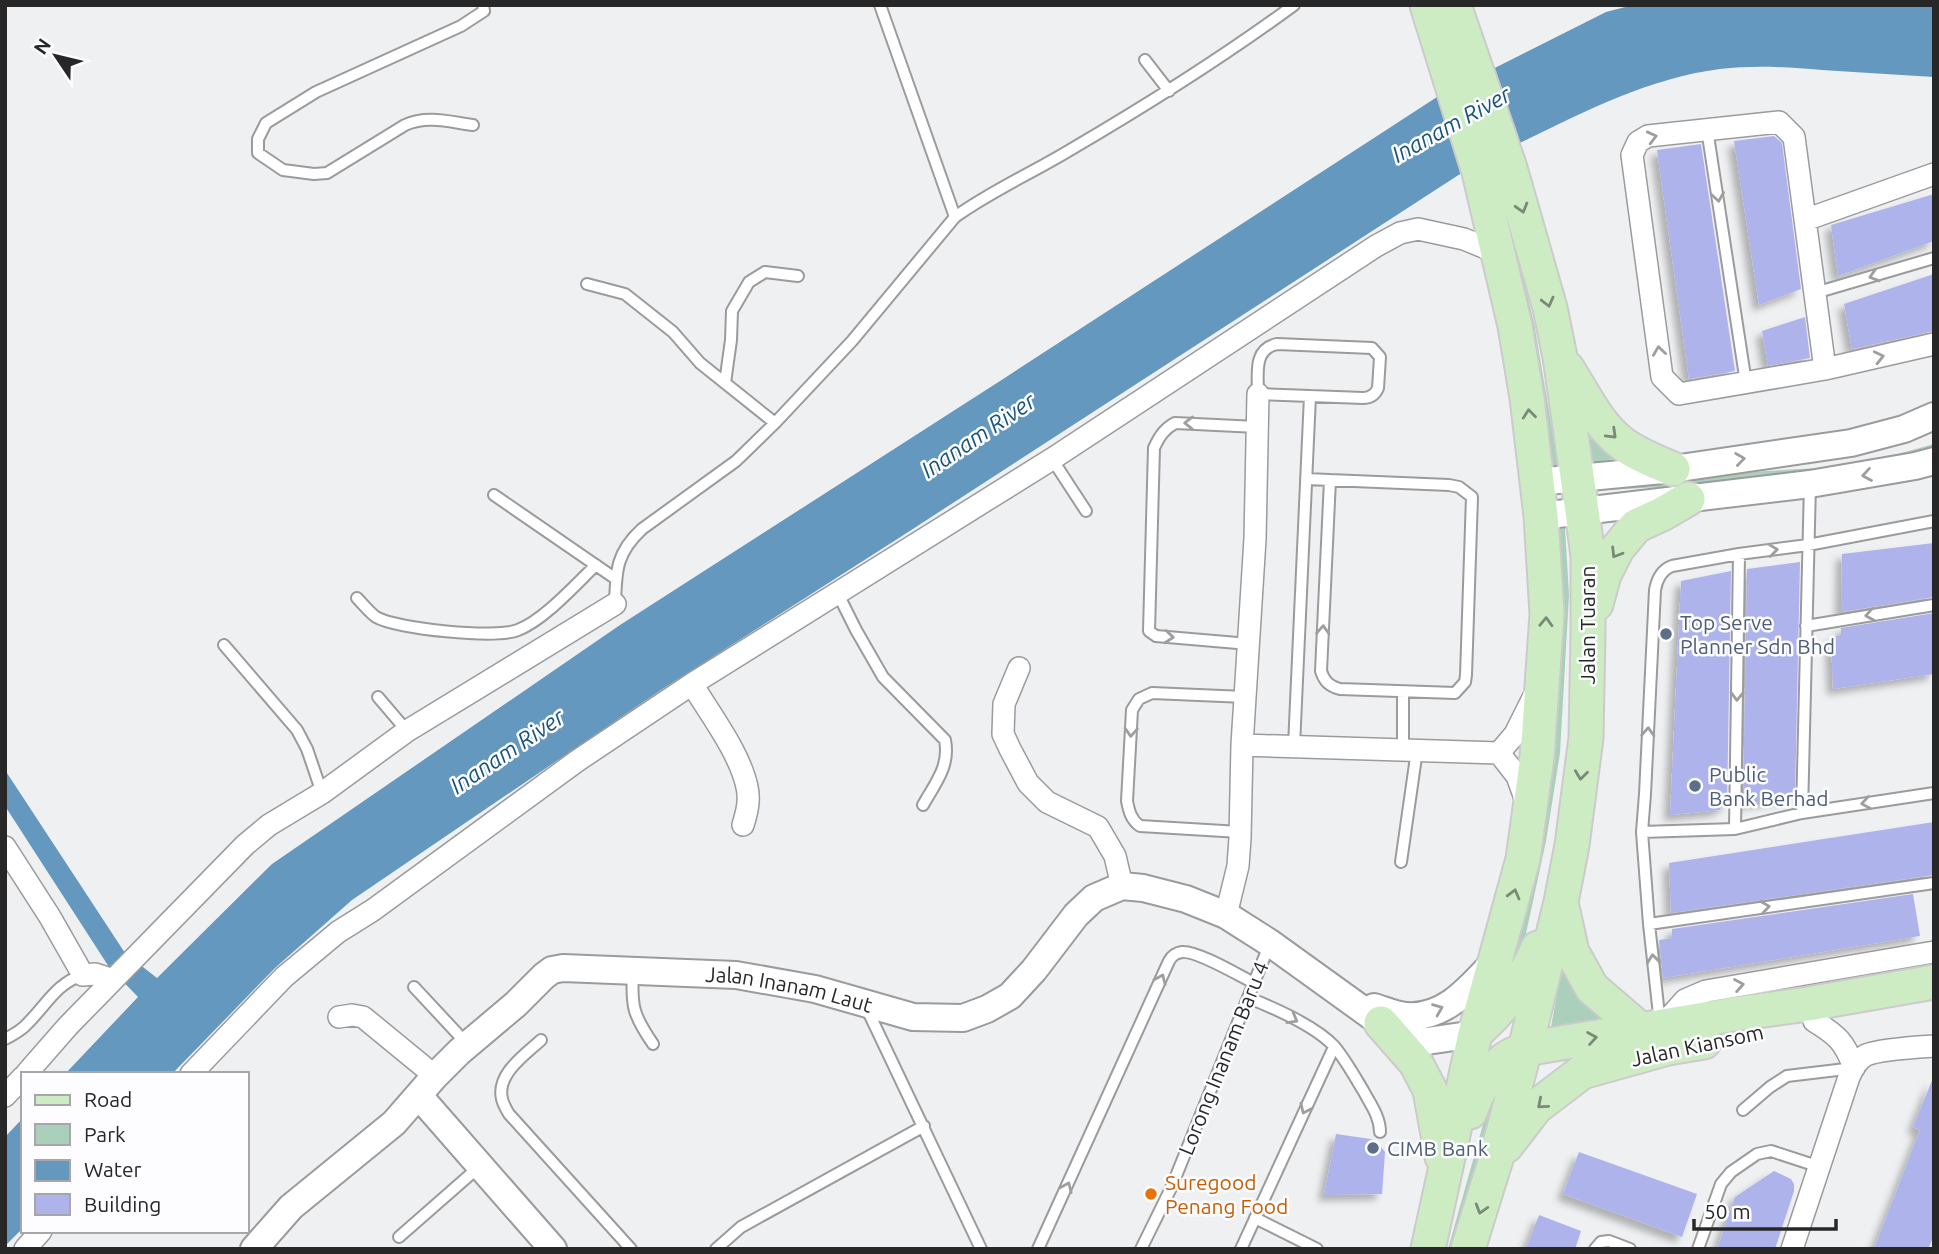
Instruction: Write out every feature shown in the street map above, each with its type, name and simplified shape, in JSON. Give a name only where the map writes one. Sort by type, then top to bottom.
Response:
[{"type":"main road","name":"Jalan Tuaran","points":[[1427,5],[1460,63],[1495,170],[1547,296],[1560,358],[1587,556],[1586,738],[1572,845],[1525,1049],[1496,1159],[1468,1249]]},
{"type":"main road","name":"Jalan Tuaran","points":[[1454,5],[1460,63]]},
{"type":"main road","name":"Jalan Tuaran","points":[[1428,1249],[1475,1034],[1523,859],[1537,757],[1544,671],[1547,614],[1541,516],[1528,398],[1498,253],[1495,170]]},
{"type":"main road","points":[[1560,358],[1604,426],[1623,444],[1673,469]]},
{"type":"main road","points":[[1588,634],[1604,575],[1617,549],[1636,526],[1688,499]]},
{"type":"main road","points":[[1560,902],[1573,952],[1592,988],[1651,1028]]},
{"type":"main road","points":[[1475,1034],[1502,1008],[1527,971],[1560,902]]},
{"type":"main road","name":"Jalan Kiansom","points":[[1525,1049],[1934,982]]},
{"type":"main road","name":"Jalan Kiansom","points":[[1496,1159],[1536,1107],[1582,1072],[1668,1048],[1934,1000]]},
{"type":"main road","points":[[1381,1023],[1416,1063],[1430,1090],[1445,1173]]},
{"type":"main road","points":[[1445,1173],[1478,1091],[1504,1060],[1525,1049]]},
{"type":"street","points":[[1825,369],[1794,137],[1779,122],[1648,136],[1638,142],[1632,155],[1662,377],[1679,394],[1825,369],[1934,344]]},
{"type":"street","points":[[1805,220],[1934,174]]},
{"type":"street","points":[[193,1072],[284,977],[338,932],[373,910],[577,761],[692,684],[1052,459],[1376,246],[1400,233],[1418,229],[1464,239],[1498,253]]},
{"type":"street","points":[[1226,915],[1238,866],[1242,745],[1255,539],[1258,394]]},
{"type":"street","points":[[1537,482],[1673,469],[1850,443],[1904,429],[1934,416]]},
{"type":"street","points":[[1541,516],[1810,484],[1934,461]]},
{"type":"street","points":[[27,1072],[68,1026],[245,845],[269,825],[322,793],[407,731],[614,604]]},
{"type":"street","points":[[1019,668],[1004,705],[1003,734],[1010,749],[1028,783],[1047,802],[1098,827],[1115,856],[1122,886],[1165,892],[1226,915],[1270,943],[1348,1001],[1408,1037],[1427,1041],[1475,1034]]},
{"type":"street","points":[[1499,753],[1515,734],[1544,671]]},
{"type":"street","points":[[692,684],[740,762],[748,788],[749,807],[743,825]]},
{"type":"street","points":[[1242,745],[1499,753]]},
{"type":"street","points":[[1499,753],[1517,776],[1530,812]]},
{"type":"street","points":[[5,847],[83,975],[95,974],[113,981]]},
{"type":"street","name":"Jalan Inanam Laut","points":[[254,1249],[291,1207],[394,1123],[468,1045],[552,970],[578,967],[736,975],[815,989],[913,1017],[963,1018],[1010,996],[1034,970],[1076,915],[1094,898],[1122,886]]},
{"type":"street","points":[[1651,1028],[1685,1000],[1706,990],[1934,952]]},
{"type":"street","points":[[1348,1001],[1406,1016],[1434,1012],[1459,998],[1496,960]]},
{"type":"street","points":[[339,1017],[363,1017],[427,1086],[480,1166],[552,1249]]},
{"type":"street","points":[[1814,1021],[1834,1034],[1847,1048],[1854,1068]]},
{"type":"street","points":[[1792,1249],[1849,1077],[1858,1061],[1876,1052],[1934,1046]]},
{"type":"street","points":[[5,1096],[21,1078]]},
{"type":"street","points":[[25,1249],[39,1233]]},
{"type":"lane","points":[[880,5],[955,218]]},
{"type":"lane","points":[[614,604],[619,560],[629,541],[736,461],[775,423],[852,341],[955,218],[974,204],[1169,91],[1294,5]]},
{"type":"lane","points":[[473,125],[417,119],[327,173],[283,170],[258,153],[258,139],[266,124],[316,92],[461,26],[486,7]]},
{"type":"lane","points":[[1145,60],[1169,91]]},
{"type":"lane","points":[[1707,130],[1746,383]]},
{"type":"lane","points":[[1815,293],[1934,258]]},
{"type":"lane","points":[[725,383],[732,311],[749,282],[765,272],[798,276]]},
{"type":"lane","points":[[587,284],[625,294],[673,332],[700,363],[775,423]]},
{"type":"lane","points":[[1271,345],[1372,348],[1380,356],[1378,388],[1372,396],[1363,398],[1258,394],[1258,362],[1264,350],[1271,345]]},
{"type":"lane","points":[[1294,746],[1310,396]]},
{"type":"lane","points":[[1248,644],[1156,636],[1149,631],[1154,448],[1159,437],[1175,423],[1257,427]]},
{"type":"lane","points":[[1052,459],[1086,511]]},
{"type":"lane","points":[[1306,479],[1449,485],[1459,487],[1472,497],[1465,682],[1455,693],[1340,689],[1327,683],[1321,671],[1329,480]]},
{"type":"lane","points":[[1802,813],[1810,484]]},
{"type":"lane","points":[[494,495],[616,579]]},
{"type":"lane","points":[[1651,1028],[1649,924],[1642,832],[1657,581],[1665,568],[1672,566],[1808,545],[1934,521]]},
{"type":"lane","points":[[1735,829],[1739,554]]},
{"type":"lane","points":[[357,598],[374,616],[394,625],[483,633],[517,631],[548,611],[596,565]]},
{"type":"lane","points":[[837,592],[883,677],[945,740],[945,766],[923,805]]},
{"type":"lane","points":[[1806,626],[1934,605]]},
{"type":"lane","points":[[224,645],[298,730],[322,793]]},
{"type":"lane","points":[[1401,862],[1410,750],[1403,692]]},
{"type":"lane","points":[[1240,832],[1140,826],[1134,822],[1127,801],[1132,710],[1139,699],[1152,694],[1245,697]]},
{"type":"lane","points":[[378,697],[407,731]]},
{"type":"lane","points":[[1642,832],[1735,829],[1802,813],[1934,793]]},
{"type":"lane","points":[[1649,924],[1934,883]]},
{"type":"lane","name":"Lorong Inanam Baru 4","points":[[1141,1249],[1171,1186],[1270,943]]},
{"type":"lane","points":[[1038,1249],[1174,954],[1182,951],[1195,953],[1254,983]]},
{"type":"lane","points":[[633,971],[632,995],[637,1021],[653,1044]]},
{"type":"lane","points":[[5,1039],[28,1024],[57,989],[70,979],[83,975]]},
{"type":"lane","points":[[414,987],[468,1045]]},
{"type":"lane","points":[[1249,998],[1275,1009],[1334,1046],[1377,1115],[1380,1132]]},
{"type":"lane","points":[[865,1004],[981,1249]]},
{"type":"lane","points":[[541,1040],[504,1079],[502,1100],[509,1114],[631,1249]]},
{"type":"lane","points":[[1241,1249],[1334,1046]]},
{"type":"lane","points":[[1742,1110],[1787,1076],[1854,1068]]},
{"type":"lane","points":[[716,1249],[741,1227],[924,1126]]},
{"type":"lane","points":[[1698,1249],[1721,1184],[1731,1172],[1757,1154],[1771,1151],[1819,1167]]},
{"type":"lane","points":[[399,1237],[480,1166]]},
{"type":"lane","points":[[1255,1218],[1317,1249]]},
{"type":"lane","points":[[1595,1249],[1601,1242],[1609,1241],[1630,1249]]},
{"type":"green space","points":[[1495,180],[1534,323],[1559,470],[1555,470],[1546,458]]},
{"type":"green space","points":[[1586,431],[1606,451],[1620,458],[1590,463]]},
{"type":"green space","points":[[1934,444],[1934,464],[1780,481],[1604,490],[1603,486],[1817,468],[1898,454]]},
{"type":"green space","points":[[1565,528],[1569,595],[1560,753],[1546,841],[1519,966],[1501,991],[1534,883],[1542,841],[1562,594],[1560,529]]},
{"type":"green space","points":[[1563,961],[1618,1023],[1551,1027]]},
{"type":"green space","points":[[1493,1089],[1499,1089],[1473,1185],[1453,1249],[1448,1249]]},
{"type":"water","name":"Inanam River","points":[[1633,5],[1934,5],[1934,77],[1771,67],[1720,69],[1688,75],[1626,94],[1477,163],[661,690],[352,900],[275,968],[174,1072],[67,1072],[138,997],[109,967],[5,806],[5,770],[125,953],[157,978],[272,864],[620,625],[1437,97],[1606,12]]},
{"type":"water","points":[[21,1120],[21,1230],[5,1246],[5,1137]]},
{"type":"building","points":[[1774,136],[1782,143],[1801,289],[1759,305],[1734,141]]},
{"type":"building","points":[[1701,144],[1735,371],[1689,379],[1657,150]]},
{"type":"building","points":[[1934,194],[1934,241],[1838,276],[1831,225]]},
{"type":"building","points":[[1934,274],[1934,331],[1852,349],[1844,304]]},
{"type":"building","points":[[1805,317],[1810,358],[1768,366],[1762,331]]},
{"type":"building","points":[[1934,543],[1934,597],[1841,612],[1842,554]]},
{"type":"building","points":[[1800,562],[1795,797],[1743,804],[1747,569]]},
{"type":"building","points":[[1731,571],[1727,806],[1720,807],[1720,810],[1670,815],[1681,581]]},
{"type":"building","points":[[1934,613],[1934,674],[1833,689],[1831,637],[1841,635],[1841,628]]},
{"type":"building","points":[[1934,822],[1934,875],[1671,913],[1669,863]]},
{"type":"building","points":[[1913,894],[1920,936],[1663,978],[1659,940],[1672,938],[1672,929]]},
{"type":"building","points":[[1933,1078],[1934,1235],[1928,1249],[1874,1249],[1920,1130],[1913,1127]]},
{"type":"building","points":[[1336,1134],[1371,1139],[1379,1144],[1385,1152],[1382,1194],[1324,1195]]},
{"type":"building","points":[[1579,1152],[1697,1194],[1682,1237],[1563,1194]]},
{"type":"building","points":[[1774,1171],[1791,1179],[1794,1184],[1775,1249],[1717,1249],[1735,1197]]},
{"type":"building","points":[[1539,1215],[1581,1231],[1575,1249],[1526,1249]]},
{"type":"place","name":"Top Serve Planner Sdn Bhd","points":[[1666,634]]},
{"type":"place","name":"Public Bank Berhad","points":[[1695,786]]},
{"type":"place","name":"CIMB Bank","points":[[1373,1148]]},
{"type":"place","name":"Suregood Penang Food","points":[[1151,1194]]}]
